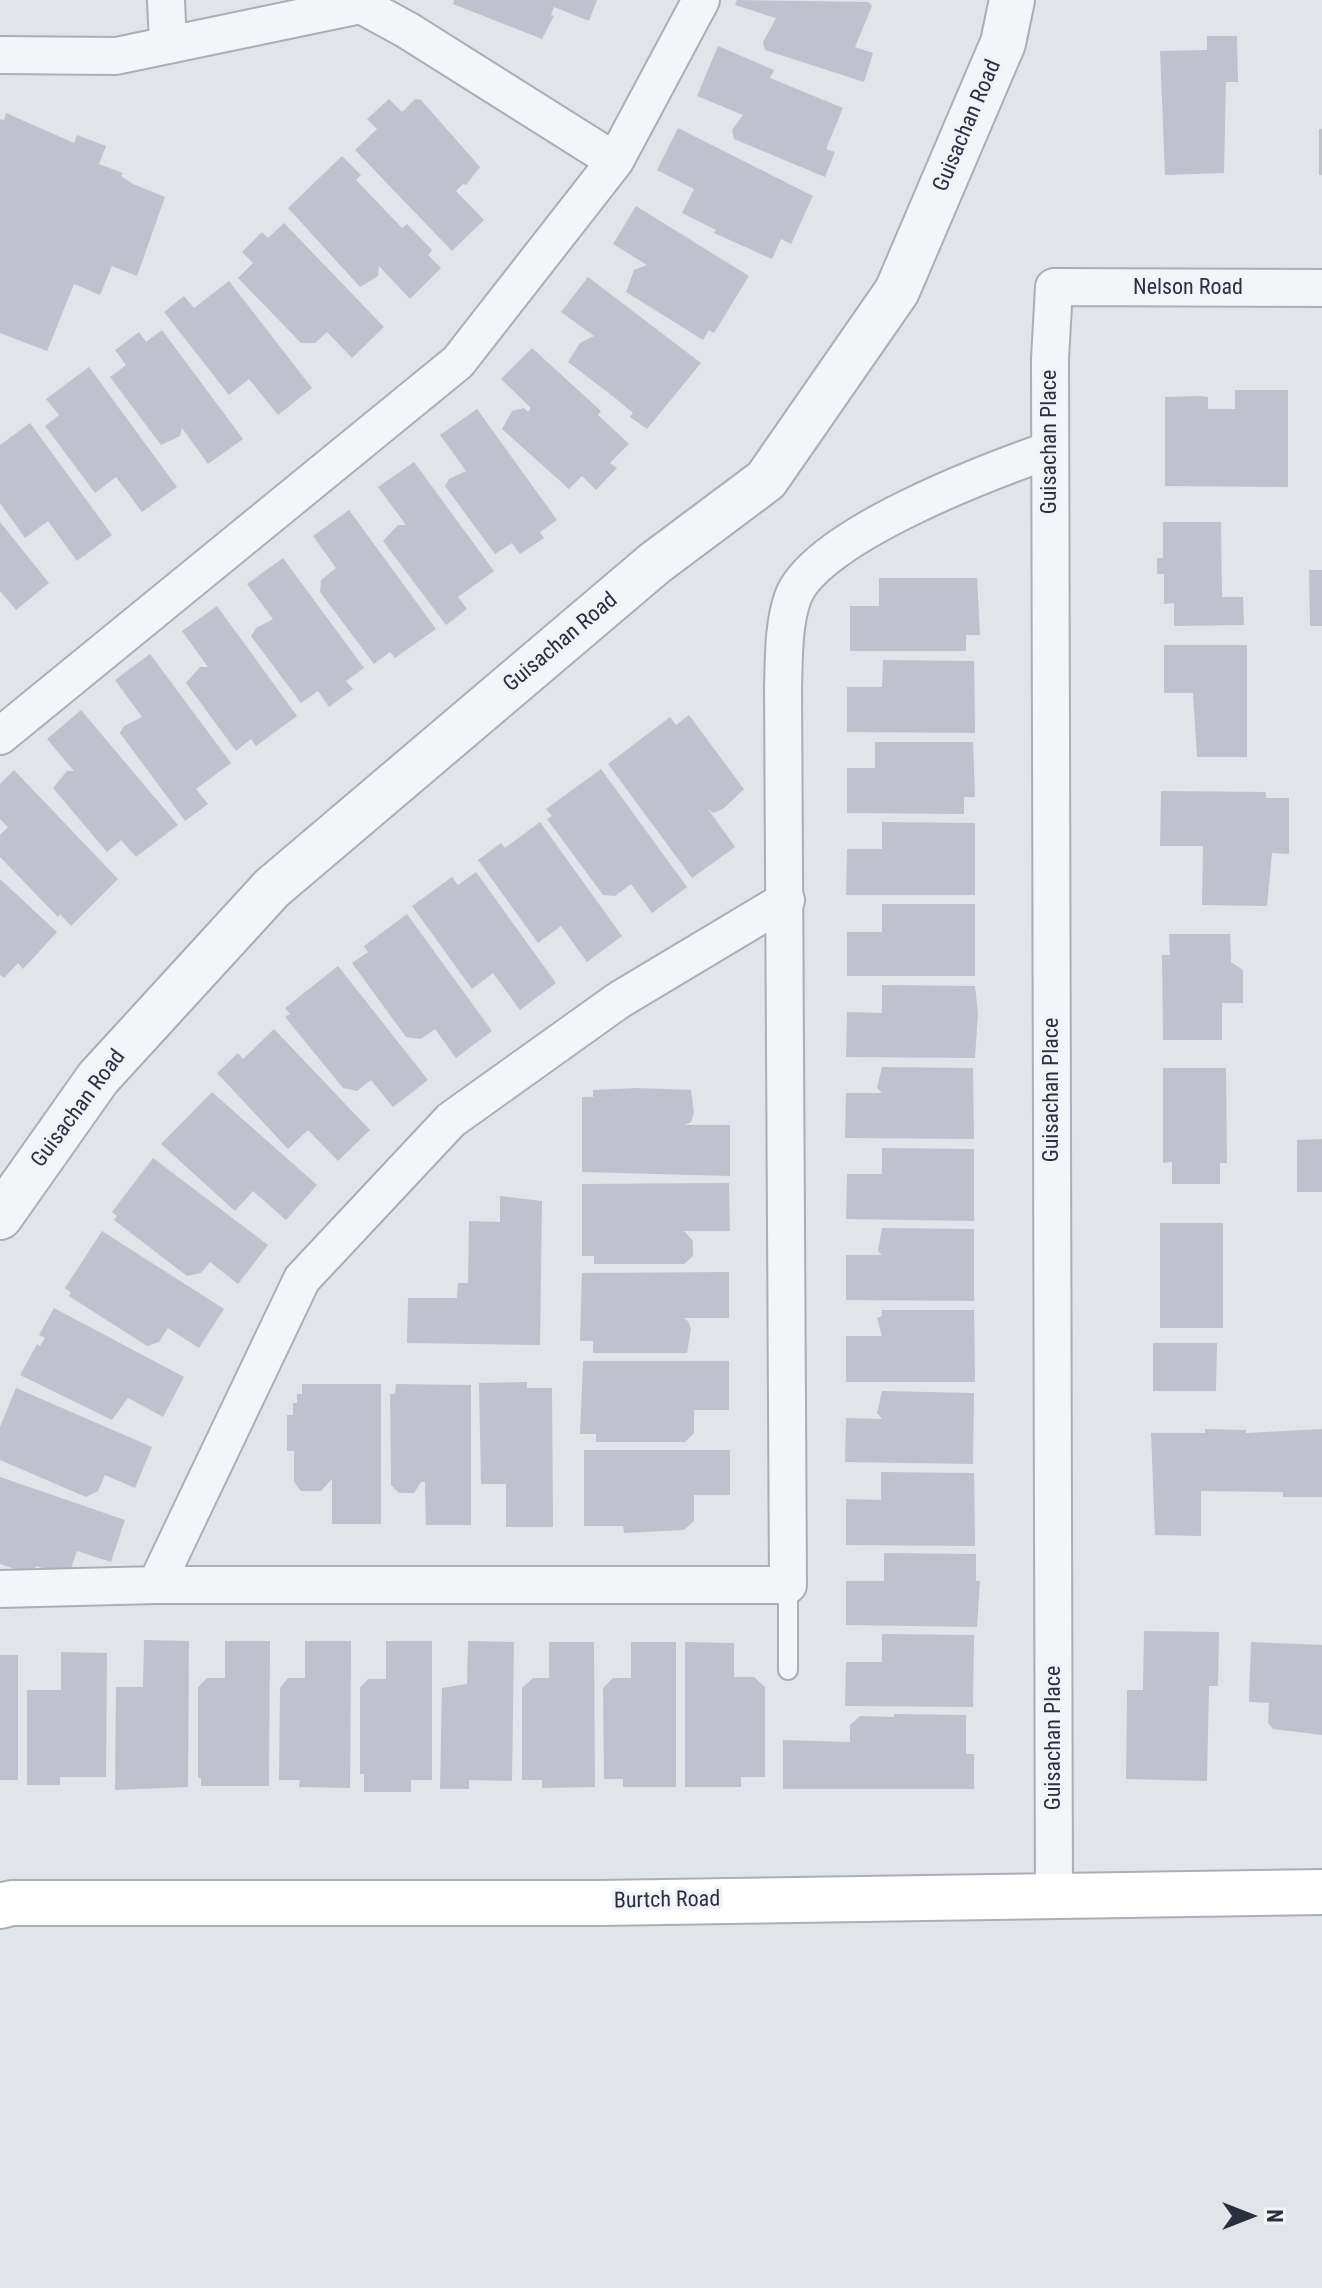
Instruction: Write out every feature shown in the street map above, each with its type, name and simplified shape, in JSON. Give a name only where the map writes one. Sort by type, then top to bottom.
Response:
[{"type":"main road","name":"Burtch Road","points":[[4,1902],[598,1903],[1054,1893],[1322,1892]]},
{"type":"street","points":[[166,0],[168,45]]},
{"type":"street","points":[[0,736],[458,362],[615,161],[701,0]]},
{"type":"street","name":"Guisachan Road","points":[[0,1217],[98,1078],[272,888],[655,563],[766,480],[897,291],[1003,43],[1012,0]]},
{"type":"street","points":[[0,55],[116,56],[361,5],[407,30],[615,161]]},
{"type":"street","name":"Nelson Road","points":[[1054,287],[1322,288]]},
{"type":"street","name":"Guisachan Place","points":[[1054,287],[1050,450],[1054,1893]]},
{"type":"street","points":[[0,1589],[156,1585],[788,1585],[783,688],[786,625],[794,594],[822,561],[910,506],[970,478],[1050,450]]},
{"type":"street","points":[[156,1585],[302,1279],[451,1120],[619,1000],[786,900]]},
{"type":"lane","points":[[788,1585],[788,1670]]},
{"type":"building","points":[[454,0],[597,0],[589,21],[554,7],[551,15],[554,16],[542,39],[453,4]]},
{"type":"building","points":[[737,0],[868,2],[872,6],[855,47],[873,53],[864,82],[765,50],[763,42],[776,18],[735,5]]},
{"type":"building","points":[[1207,36],[1237,36],[1238,82],[1226,82],[1224,173],[1165,175],[1160,51],[1207,50]]},
{"type":"building","points":[[718,46],[774,70],[770,78],[843,108],[826,149],[835,152],[825,177],[734,139],[732,130],[743,115],[697,96]]},
{"type":"building","points":[[389,99],[402,112],[415,99],[421,100],[480,167],[466,185],[463,184],[456,191],[484,220],[452,251],[355,150],[377,129],[367,119]]},
{"type":"building","points":[[6,113],[74,143],[77,135],[106,146],[99,164],[123,173],[121,176],[133,184],[165,197],[137,276],[112,266],[100,295],[74,284],[47,351],[0,333],[0,119],[4,120]]},
{"type":"building","points":[[678,128],[813,196],[791,244],[781,239],[772,259],[714,233],[716,230],[682,213],[694,189],[657,170]]},
{"type":"building","points":[[1319,129],[1322,129],[1322,175],[1319,175]]},
{"type":"building","points":[[342,156],[361,175],[356,180],[402,228],[407,224],[432,250],[428,255],[441,268],[410,299],[379,266],[378,276],[360,287],[288,208]]},
{"type":"building","points":[[636,206],[749,276],[714,333],[709,330],[703,340],[626,292],[634,270],[647,265],[613,244]]},
{"type":"building","points":[[284,223],[384,327],[352,358],[327,332],[315,343],[301,343],[238,278],[253,263],[242,252],[262,232],[268,238]]},
{"type":"building","points":[[588,277],[701,363],[647,429],[630,417],[633,413],[568,362],[580,343],[594,336],[561,312]]},
{"type":"building","points":[[229,281],[312,388],[278,415],[249,379],[229,395],[164,312],[184,296],[194,308]]},
{"type":"building","points":[[162,330],[243,439],[208,464],[182,428],[180,436],[161,445],[110,377],[126,365],[115,350],[139,332],[146,342]]},
{"type":"building","points":[[532,348],[601,411],[598,415],[629,444],[610,463],[617,468],[596,490],[582,476],[569,489],[502,429],[512,411],[524,408],[528,412],[531,408],[501,379]]},
{"type":"building","points":[[89,367],[177,487],[142,512],[116,477],[95,493],[45,426],[59,415],[46,399]]},
{"type":"building","points":[[1235,390],[1288,390],[1288,487],[1165,486],[1165,397],[1208,397],[1208,409],[1235,409]]},
{"type":"building","points":[[477,409],[557,520],[540,532],[544,538],[520,554],[512,543],[495,554],[445,486],[449,479],[466,471],[440,435]]},
{"type":"building","points":[[30,423],[112,535],[77,561],[48,521],[25,538],[0,503],[0,445]]},
{"type":"building","points":[[414,462],[494,571],[458,597],[467,609],[446,625],[383,541],[398,525],[406,525],[378,487]]},
{"type":"building","points":[[349,510],[436,629],[395,658],[390,652],[374,664],[320,592],[321,580],[336,568],[313,536]]},
{"type":"building","points":[[0,522],[49,583],[16,610],[0,591]]},
{"type":"building","points":[[1163,522],[1221,522],[1222,597],[1243,597],[1244,625],[1174,626],[1174,603],[1164,604],[1164,574],[1157,574],[1157,558],[1163,558]]},
{"type":"building","points":[[283,558],[364,668],[346,681],[353,689],[329,707],[318,691],[301,703],[251,636],[256,628],[273,619],[247,584]]},
{"type":"building","points":[[1309,570],[1322,570],[1322,626],[1310,626]]},
{"type":"building","points":[[879,578],[977,578],[980,635],[966,635],[966,651],[850,651],[850,606],[879,606]]},
{"type":"building","points":[[217,606],[297,716],[256,746],[251,739],[236,751],[186,683],[200,667],[208,667],[182,631]]},
{"type":"building","points":[[1164,645],[1247,645],[1247,757],[1197,757],[1193,693],[1164,693]]},
{"type":"building","points":[[150,654],[231,763],[196,789],[208,804],[185,821],[120,733],[124,726],[142,717],[115,680]]},
{"type":"building","points":[[883,660],[974,661],[975,733],[847,732],[847,687],[882,687]]},
{"type":"building","points":[[81,710],[178,825],[136,857],[121,840],[107,852],[53,788],[67,771],[74,771],[47,739]]},
{"type":"building","points":[[689,715],[744,789],[723,809],[713,813],[708,809],[735,847],[692,878],[608,764],[670,717],[676,725]]},
{"type":"building","points":[[875,742],[973,742],[975,797],[964,797],[964,814],[847,813],[847,768],[875,768]]},
{"type":"building","points":[[601,769],[687,887],[652,913],[631,884],[615,896],[603,895],[547,819],[552,816],[546,809]]},
{"type":"building","points":[[14,770],[118,879],[71,926],[60,914],[58,917],[0,857],[0,835],[8,827],[0,819],[0,784]]},
{"type":"building","points":[[1161,791],[1266,792],[1266,798],[1289,798],[1289,854],[1272,853],[1267,906],[1202,905],[1203,846],[1160,846]]},
{"type":"building","points":[[540,822],[622,936],[587,962],[561,926],[538,943],[478,860],[501,843],[505,848]]},
{"type":"building","points":[[882,822],[975,823],[975,895],[846,895],[847,849],[882,849]]},
{"type":"building","points":[[476,872],[556,983],[520,1010],[493,973],[472,989],[412,906],[452,877],[458,885]]},
{"type":"building","points":[[0,879],[57,932],[23,969],[18,963],[4,978],[0,975]]},
{"type":"building","points":[[882,904],[975,904],[975,976],[847,976],[847,932],[882,932]]},
{"type":"building","points":[[407,914],[492,1031],[456,1058],[435,1029],[421,1039],[406,1037],[352,963],[368,952],[364,946]]},
{"type":"building","points":[[1169,934],[1230,934],[1231,962],[1243,970],[1243,1003],[1222,1003],[1222,1040],[1163,1040],[1162,955],[1170,955]]},
{"type":"building","points":[[338,966],[428,1080],[393,1107],[371,1080],[357,1091],[343,1088],[285,1017],[290,1014],[285,1008]]},
{"type":"building","points":[[882,985],[975,986],[978,1013],[975,1058],[846,1057],[847,1012],[882,1013]]},
{"type":"building","points":[[274,1029],[370,1130],[338,1161],[308,1130],[288,1149],[217,1073],[238,1053],[243,1059]]},
{"type":"building","points":[[882,1067],[973,1068],[974,1139],[845,1138],[846,1093],[882,1093],[877,1088]]},
{"type":"building","points":[[1163,1068],[1226,1068],[1227,1163],[1220,1163],[1220,1184],[1172,1184],[1172,1162],[1163,1163]]},
{"type":"building","points":[[593,1090],[691,1090],[694,1113],[691,1122],[685,1125],[730,1125],[730,1176],[582,1172],[582,1097],[593,1097]]},
{"type":"building","points":[[212,1092],[317,1185],[286,1220],[253,1191],[235,1211],[161,1144]]},
{"type":"building","points":[[1322,1139],[1322,1192],[1297,1192],[1297,1140]]},
{"type":"building","points":[[882,1148],[974,1149],[974,1221],[846,1219],[847,1174],[882,1174]]},
{"type":"building","points":[[153,1158],[268,1245],[238,1284],[210,1262],[201,1273],[187,1276],[114,1220],[117,1216],[112,1212]]},
{"type":"building","points":[[729,1183],[730,1231],[684,1231],[693,1241],[693,1256],[684,1264],[594,1264],[594,1256],[582,1256],[582,1184]]},
{"type":"building","points":[[500,1196],[542,1201],[540,1345],[407,1343],[408,1298],[457,1298],[458,1283],[468,1283],[469,1221],[500,1222]]},
{"type":"building","points":[[1160,1223],[1223,1223],[1223,1328],[1160,1328]]},
{"type":"building","points":[[882,1228],[974,1229],[974,1301],[846,1300],[846,1255],[882,1255],[878,1251]]},
{"type":"building","points":[[102,1231],[224,1309],[199,1348],[168,1328],[159,1342],[147,1346],[69,1296],[71,1293],[65,1288]]},
{"type":"building","points":[[729,1272],[729,1318],[683,1318],[691,1329],[687,1353],[593,1353],[593,1341],[580,1341],[582,1273]]},
{"type":"building","points":[[54,1308],[184,1377],[163,1417],[128,1398],[112,1420],[20,1375],[37,1344],[40,1346],[45,1338],[39,1335]]},
{"type":"building","points":[[882,1310],[974,1310],[975,1382],[846,1382],[846,1336],[882,1336],[877,1318],[882,1316]]},
{"type":"building","points":[[1153,1343],[1217,1343],[1216,1391],[1153,1391]]},
{"type":"building","points":[[583,1361],[729,1361],[729,1410],[694,1410],[694,1433],[685,1442],[596,1442],[596,1434],[580,1434]]},
{"type":"building","points":[[527,1382],[527,1388],[552,1388],[553,1527],[506,1527],[506,1484],[481,1484],[479,1383]]},
{"type":"building","points":[[302,1384],[381,1384],[381,1524],[332,1524],[332,1479],[321,1491],[301,1491],[294,1482],[294,1451],[287,1451],[287,1415],[293,1415],[293,1403],[297,1403],[297,1394],[302,1394]]},
{"type":"building","points":[[396,1384],[471,1385],[471,1525],[426,1525],[425,1482],[421,1482],[414,1493],[399,1493],[391,1485],[390,1394],[395,1394]]},
{"type":"building","points":[[16,1388],[152,1447],[135,1488],[105,1475],[98,1491],[86,1497],[0,1460],[0,1427]]},
{"type":"building","points":[[882,1391],[974,1393],[973,1464],[845,1462],[846,1418],[882,1419],[877,1413]]},
{"type":"building","points":[[1205,1429],[1246,1430],[1246,1433],[1322,1429],[1322,1497],[1283,1497],[1283,1492],[1201,1491],[1201,1536],[1155,1535],[1151,1433],[1205,1433]]},
{"type":"building","points":[[584,1450],[730,1450],[730,1495],[694,1495],[694,1521],[684,1530],[624,1533],[623,1526],[584,1526]]},
{"type":"building","points":[[881,1472],[974,1473],[975,1546],[846,1545],[846,1499],[881,1500]]},
{"type":"building","points":[[0,1477],[125,1520],[111,1562],[77,1551],[71,1568],[58,1573],[36,1566],[33,1575],[0,1564]]},
{"type":"building","points":[[884,1553],[976,1554],[976,1581],[980,1581],[977,1627],[846,1625],[846,1581],[884,1581]]},
{"type":"building","points":[[1144,1631],[1219,1632],[1218,1686],[1209,1686],[1207,1781],[1126,1779],[1127,1690],[1143,1690]]},
{"type":"building","points":[[882,1634],[974,1635],[973,1707],[845,1706],[846,1662],[882,1662]]},
{"type":"building","points":[[144,1640],[189,1641],[188,1787],[115,1790],[116,1687],[143,1687]]},
{"type":"building","points":[[225,1641],[270,1641],[269,1786],[201,1786],[201,1778],[198,1778],[198,1687],[207,1678],[225,1678]]},
{"type":"building","points":[[305,1641],[351,1641],[350,1788],[299,1787],[300,1780],[279,1780],[280,1688],[288,1678],[305,1678]]},
{"type":"building","points":[[386,1641],[432,1641],[432,1780],[411,1780],[411,1792],[364,1792],[364,1774],[360,1774],[360,1688],[368,1679],[386,1679]]},
{"type":"building","points":[[468,1641],[514,1642],[512,1781],[469,1780],[469,1789],[440,1789],[442,1688],[467,1684]]},
{"type":"building","points":[[549,1642],[594,1642],[595,1787],[542,1788],[542,1780],[522,1780],[522,1688],[533,1678],[549,1678]]},
{"type":"building","points":[[631,1642],[676,1642],[676,1787],[623,1787],[623,1779],[604,1779],[603,1688],[613,1678],[631,1678]]},
{"type":"building","points":[[685,1642],[734,1643],[734,1677],[754,1677],[765,1687],[765,1777],[741,1777],[741,1787],[685,1787]]},
{"type":"building","points":[[1251,1642],[1322,1645],[1322,1735],[1273,1729],[1268,1723],[1269,1703],[1249,1702]]},
{"type":"building","points":[[61,1652],[107,1653],[106,1777],[60,1777],[60,1785],[27,1785],[27,1690],[61,1690]]},
{"type":"building","points":[[0,1655],[18,1655],[18,1780],[0,1780]]},
{"type":"building","points":[[894,1714],[966,1715],[966,1754],[974,1754],[974,1789],[783,1789],[783,1740],[850,1742],[850,1725],[860,1716],[894,1717]]}]
